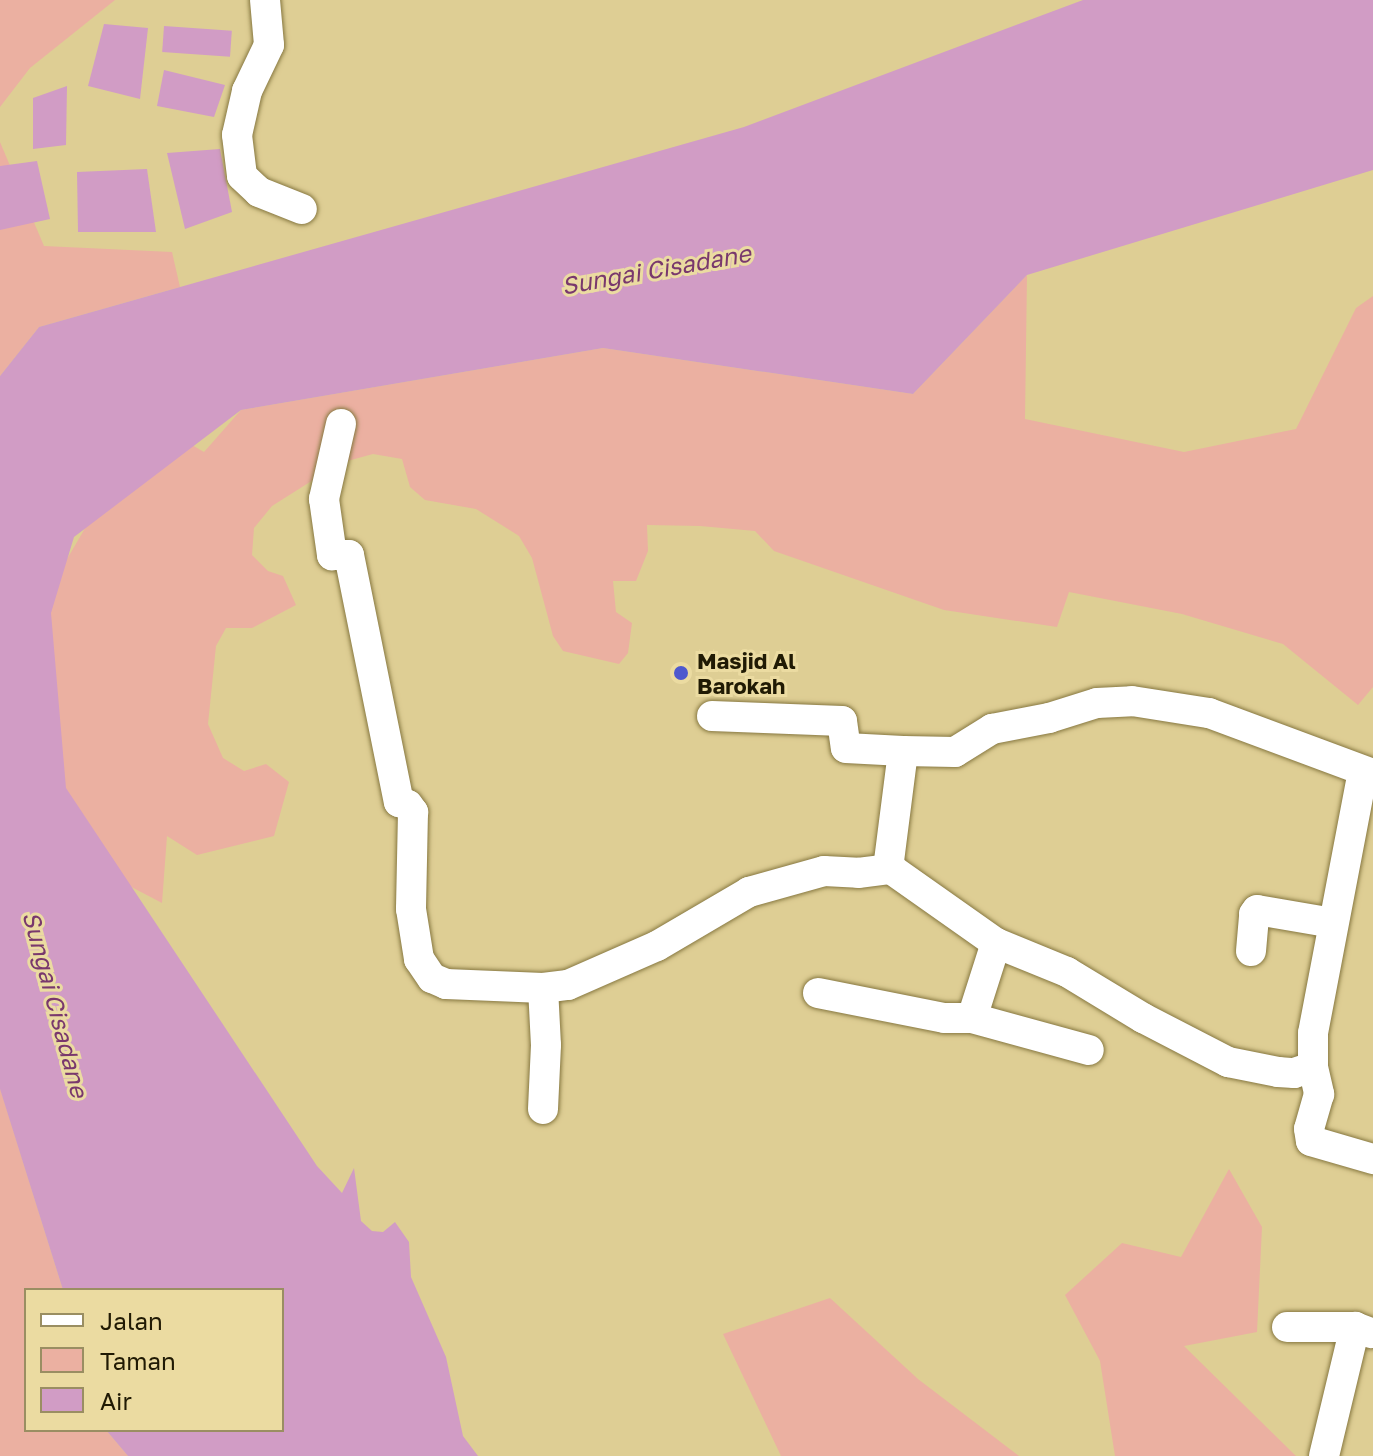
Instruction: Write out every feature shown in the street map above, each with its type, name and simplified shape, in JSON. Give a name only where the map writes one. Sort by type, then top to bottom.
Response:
[{"type":"street","points":[[265,0],[269,45],[247,91],[237,135],[242,176],[259,192],[302,209]]},
{"type":"street","points":[[341,424],[324,499],[332,555],[349,555],[399,802],[413,812],[411,909],[419,959],[432,978],[446,984],[543,988],[568,985],[657,946],[749,892],[824,871],[858,873],[891,869]]},
{"type":"street","points":[[712,716],[842,721],[846,748],[955,752],[992,729],[1049,718],[1097,703],[1132,701],[1209,713],[1368,773],[1333,923],[1313,1033],[1313,1067],[1319,1094],[1309,1129],[1311,1141],[1373,1159]]},
{"type":"street","points":[[903,751],[889,861],[891,869],[996,943],[1067,972],[1143,1018],[1228,1062],[1294,1073],[1313,1067]]},
{"type":"street","points":[[1251,951],[1257,910],[1333,923]]},
{"type":"street","points":[[972,1018],[996,943]]},
{"type":"street","points":[[543,988],[546,1045],[543,1109]]},
{"type":"street","points":[[818,993],[944,1018],[972,1018],[1089,1050]]},
{"type":"street","points":[[1287,1327],[1364,1330],[1324,1456]]},
{"type":"green space","points":[[0,0],[115,0],[30,68],[0,107]]},
{"type":"green space","points":[[0,142],[44,246],[172,252],[180,287],[39,327],[0,376]]},
{"type":"green space","points":[[1027,275],[1025,419],[1184,452],[1296,429],[1356,308],[1373,296],[1373,687],[1358,705],[1283,644],[1182,614],[1069,592],[1057,627],[944,610],[774,551],[755,531],[700,526],[647,525],[648,551],[636,581],[613,581],[616,612],[632,623],[628,653],[619,664],[563,651],[553,636],[532,558],[519,536],[476,509],[425,500],[410,487],[402,459],[373,454],[340,463],[272,506],[254,528],[252,555],[268,571],[283,576],[296,605],[252,628],[226,628],[216,646],[208,724],[223,758],[244,771],[266,764],[289,782],[274,836],[197,855],[167,836],[162,903],[57,848],[35,614],[112,482],[180,438],[204,452],[241,410],[603,348],[913,394]]},
{"type":"green space","points":[[0,1088],[62,1288],[24,1288],[24,1432],[108,1432],[128,1456],[0,1456]]},
{"type":"green space","points":[[1229,1169],[1262,1227],[1257,1332],[1184,1346],[1296,1456],[1115,1456],[1100,1361],[1065,1295],[1122,1243],[1181,1257]]},
{"type":"green space","points":[[830,1298],[918,1379],[1019,1456],[781,1456],[723,1334]]},
{"type":"water","name":"Sungai Cisadane","points":[[1083,0],[1373,0],[1373,170],[1027,275],[913,394],[603,348],[241,410],[74,537],[51,613],[66,788],[317,1166],[342,1193],[354,1168],[361,1221],[372,1231],[383,1232],[395,1222],[409,1242],[411,1277],[446,1357],[463,1436],[478,1456],[128,1456],[108,1432],[284,1432],[284,1288],[62,1288],[0,1089],[0,376],[39,327],[744,127]]},
{"type":"water","points":[[104,24],[148,28],[140,99],[88,86]]},
{"type":"water","points":[[164,26],[232,31],[230,57],[162,52]]},
{"type":"water","points":[[164,70],[225,85],[214,117],[157,106]]},
{"type":"water","points":[[67,86],[66,145],[33,149],[33,98]]},
{"type":"water","points":[[220,149],[232,212],[185,229],[167,153]]},
{"type":"water","points":[[37,161],[50,219],[0,230],[0,166]]},
{"type":"water","points":[[147,169],[156,232],[78,232],[77,172]]},
{"type":"place","name":"Masjid Al Barokah","points":[[681,673]]}]
